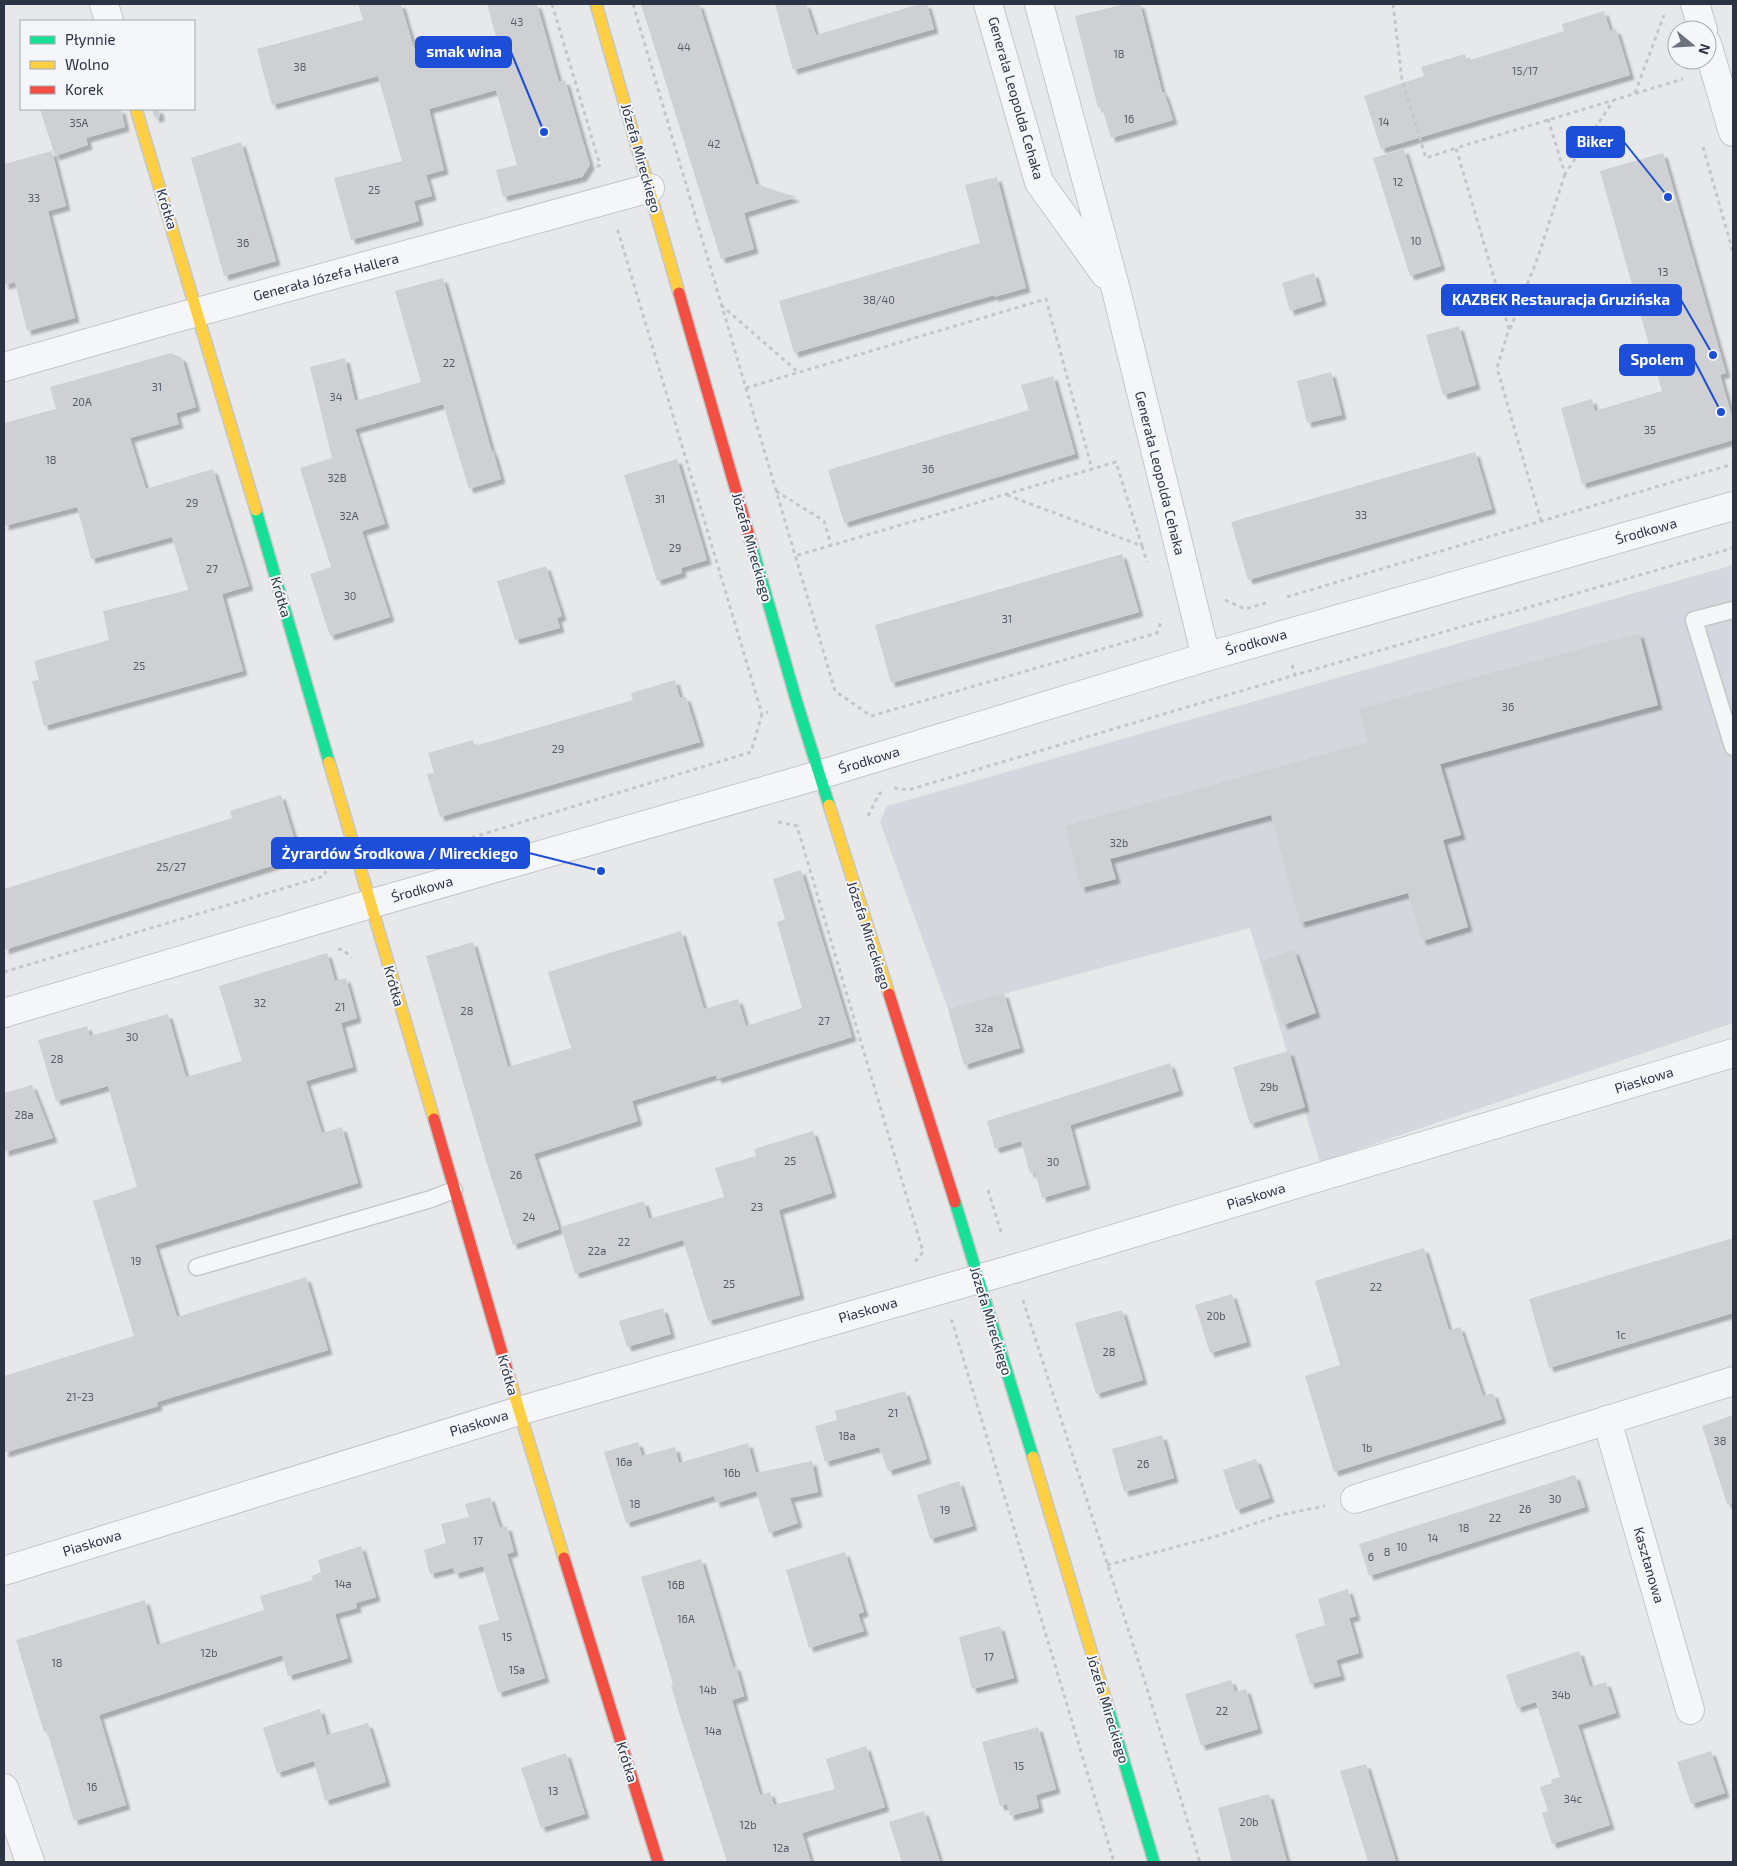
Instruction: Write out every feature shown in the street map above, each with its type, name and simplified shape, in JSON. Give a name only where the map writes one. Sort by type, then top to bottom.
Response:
[{"type":"street","points":[[104,4],[109,20]]},
{"type":"street","name":"Józefa Mireckiego","points":[[596,4],[794,694],[979,1278],[1154,1862]]},
{"type":"street","name":"Generała Leopolda Cehaka","points":[[988,4],[1039,182],[1116,290]]},
{"type":"street","name":"Generała Leopolda Cehaka","points":[[1039,4],[1116,290],[1206,657]]},
{"type":"street","points":[[1695,4],[1700,20]]},
{"type":"street","points":[[1715,70],[1733,132]]},
{"type":"street","name":"Krótka","points":[[136,110],[198,312],[519,1411],[658,1862]]},
{"type":"street","name":"Generała Józefa Hallera","points":[[4,367],[650,188]]},
{"type":"street","name":"Środkowa","points":[[4,1013],[370,904],[819,775],[1206,657],[1733,506]]},
{"type":"street","name":"Piaskowa","points":[[4,1571],[519,1411],[1013,1269],[1733,1053]]},
{"type":"street","points":[[1355,1499],[1733,1381]]},
{"type":"street","name":"Kasztanowa","points":[[1607,1420],[1690,1710]]},
{"type":"street","points":[[4,1788],[30,1862]]},
{"type":"lane","points":[[1733,610],[1694,620],[1730,727],[1733,747]]},
{"type":"lane","points":[[197,1267],[431,1199],[454,1190]]},
{"type":"path","points":[[552,4],[600,165],[594,170]]},
{"type":"path","points":[[633,4],[835,691],[872,716],[1157,633],[1163,616]]},
{"type":"path","points":[[1393,4],[1402,80],[1426,158],[1683,79],[1685,88]]},
{"type":"path","points":[[1635,94],[1664,14]]},
{"type":"path","points":[[1541,521],[1497,368],[1509,329],[1538,257],[1565,174],[1614,100]]},
{"type":"path","points":[[1548,120],[1565,174]]},
{"type":"path","points":[[1701,143],[1733,252]]},
{"type":"path","points":[[1456,148],[1509,329]]},
{"type":"path","points":[[611,230],[618,231],[762,714]]},
{"type":"path","points":[[746,388],[1046,299],[1092,469]]},
{"type":"path","points":[[721,305],[798,372]]},
{"type":"path","points":[[795,556],[831,545],[1006,494],[1116,462],[1142,546],[1006,494]]},
{"type":"path","points":[[775,491],[824,521],[831,545]]},
{"type":"path","points":[[870,825],[868,816],[880,794],[894,788],[908,790],[1295,676]]},
{"type":"path","points":[[771,821],[797,826],[923,1252],[911,1267]]},
{"type":"path","points":[[987,1188],[1200,1862]]},
{"type":"path","points":[[943,1319],[952,1321],[1114,1862]]},
{"type":"path","points":[[1107,1565],[1217,1536],[1280,1515],[1355,1499]]},
{"type":"shaded area","points":[[1733,565],[1733,1023],[1320,1162],[1250,928],[948,1009],[880,822],[887,806]]},
{"type":"building","points":[[358,4],[401,4],[418,62],[497,40],[487,4],[537,4],[559,82],[565,80],[590,165],[582,177],[503,197],[496,170],[517,165],[496,90],[429,109],[444,170],[426,175],[432,196],[414,201],[419,221],[351,240],[334,178],[402,161],[378,76],[272,105],[257,49],[363,20]]},
{"type":"building","points":[[641,4],[699,4],[756,184],[796,197],[744,213],[754,249],[721,259]]},
{"type":"building","points":[[775,4],[806,4],[816,35],[920,4],[927,4],[934,29],[793,70]]},
{"type":"building","points":[[1126,4],[1140,4],[1162,92],[1164,92],[1173,120],[1111,138],[1102,107],[1098,108],[1075,16]]},
{"type":"building","points":[[1604,11],[1610,31],[1616,29],[1630,75],[1381,149],[1364,96],[1424,76],[1421,67],[1465,54],[1467,61],[1564,31],[1562,24]]},
{"type":"building","points":[[40,110],[121,110],[125,127],[86,138],[88,145],[55,156]]},
{"type":"building","points":[[152,110],[159,110],[160,117],[155,118]]},
{"type":"building","points":[[241,142],[276,261],[224,276],[191,158]]},
{"type":"building","points":[[1404,149],[1441,266],[1410,276],[1373,158]]},
{"type":"building","points":[[52,151],[66,206],[48,211],[75,318],[27,331],[15,282],[4,285],[4,164]]},
{"type":"building","points":[[1663,153],[1726,373],[1720,375],[1733,420],[1733,440],[1582,484],[1561,408],[1592,399],[1595,411],[1662,391],[1600,171]]},
{"type":"building","points":[[997,177],[1026,288],[994,297],[994,295],[794,353],[779,301],[980,243],[965,185]]},
{"type":"building","points":[[1314,273],[1322,301],[1290,311],[1282,283]]},
{"type":"building","points":[[443,278],[501,479],[469,489],[443,404],[355,429],[385,524],[362,531],[390,617],[330,636],[310,574],[331,567],[300,468],[332,458],[310,367],[345,358],[355,401],[421,382],[395,291]]},
{"type":"building","points":[[1459,326],[1476,385],[1443,395],[1426,335]]},
{"type":"building","points":[[171,353],[182,358],[196,407],[176,413],[179,424],[130,438],[146,489],[213,469],[249,586],[222,594],[243,671],[44,726],[32,681],[39,680],[34,661],[109,640],[103,611],[188,590],[172,537],[91,559],[77,507],[4,526],[4,423],[56,409],[50,387]]},
{"type":"building","points":[[1331,372],[1342,415],[1307,423],[1297,381]]},
{"type":"building","points":[[1053,376],[1075,454],[844,523],[828,470],[1029,410],[1021,385]]},
{"type":"building","points":[[1475,452],[1492,509],[1248,580],[1231,522]]},
{"type":"building","points":[[677,459],[707,560],[681,568],[682,573],[657,581],[624,475]]},
{"type":"building","points":[[1122,554],[1139,612],[891,683],[875,625]]},
{"type":"building","points":[[546,566],[562,616],[557,618],[560,628],[515,640],[497,581]]},
{"type":"building","points":[[1639,633],[1658,705],[1440,764],[1461,835],[1443,840],[1468,927],[1422,941],[1408,893],[1300,923],[1271,815],[1110,859],[1116,879],[1081,888],[1065,826],[1368,742],[1359,709]]},
{"type":"building","points":[[675,680],[680,698],[686,697],[700,742],[440,817],[427,774],[434,773],[428,753],[473,740],[475,746],[633,700],[631,693]]},
{"type":"building","points":[[281,795],[300,857],[4,950],[4,889],[232,818],[230,811]]},
{"type":"building","points":[[801,870],[852,1037],[717,1079],[716,1075],[632,1101],[638,1121],[534,1154],[559,1229],[513,1245],[486,1161],[426,956],[473,942],[508,1067],[571,1048],[548,972],[681,931],[704,1009],[738,999],[746,1026],[802,1008],[777,922],[785,919],[773,879]]},
{"type":"building","points":[[1294,950],[1316,1013],[1283,1025],[1262,961]]},
{"type":"building","points":[[327,953],[335,981],[346,978],[357,1018],[341,1023],[353,1067],[306,1081],[322,1133],[342,1127],[358,1183],[155,1245],[177,1317],[306,1277],[328,1350],[157,1402],[158,1406],[4,1453],[4,1376],[134,1336],[93,1201],[137,1187],[108,1086],[56,1101],[38,1040],[87,1026],[90,1036],[168,1014],[186,1077],[242,1061],[219,986]]},
{"type":"building","points":[[1004,993],[1020,1048],[964,1065],[948,1009]]},
{"type":"building","points":[[1289,1051],[1305,1107],[1250,1124],[1233,1067]]},
{"type":"building","points":[[1170,1063],[1179,1091],[1070,1125],[1086,1185],[1042,1198],[1035,1172],[1030,1173],[1021,1141],[995,1149],[987,1121]]},
{"type":"building","points":[[32,1085],[53,1138],[4,1152],[4,1093]]},
{"type":"building","points":[[813,1131],[832,1193],[779,1210],[800,1295],[708,1321],[683,1240],[575,1274],[561,1227],[644,1201],[649,1219],[724,1197],[715,1168],[756,1156],[754,1149]]},
{"type":"building","points":[[1733,1238],[1733,1313],[1549,1368],[1529,1299]]},
{"type":"building","points":[[1424,1248],[1449,1330],[1460,1327],[1483,1396],[1493,1393],[1502,1419],[1334,1472],[1305,1376],[1340,1365],[1315,1281]]},
{"type":"building","points":[[1232,1294],[1247,1342],[1210,1353],[1195,1305]]},
{"type":"building","points":[[663,1308],[671,1334],[627,1347],[619,1321]]},
{"type":"building","points":[[1122,1310],[1143,1380],[1096,1394],[1075,1323]]},
{"type":"building","points":[[905,1391],[927,1459],[888,1471],[879,1447],[825,1462],[815,1426],[837,1420],[835,1411]]},
{"type":"building","points":[[1733,1415],[1733,1503],[1727,1504],[1702,1426]]},
{"type":"building","points":[[1162,1435],[1174,1478],[1124,1492],[1112,1449]]},
{"type":"building","points":[[638,1442],[642,1456],[675,1447],[679,1463],[748,1443],[756,1473],[812,1461],[818,1492],[790,1498],[798,1523],[769,1533],[756,1491],[716,1503],[714,1496],[626,1523],[604,1452]]},
{"type":"building","points":[[1256,1459],[1270,1498],[1236,1510],[1223,1470]]},
{"type":"building","points":[[1575,1475],[1585,1507],[1369,1576],[1359,1544]]},
{"type":"building","points":[[959,1481],[973,1526],[930,1539],[917,1495]]},
{"type":"building","points":[[490,1497],[500,1528],[507,1526],[514,1552],[507,1554],[545,1678],[498,1693],[478,1626],[499,1620],[483,1566],[455,1574],[453,1568],[430,1574],[424,1550],[446,1543],[441,1524],[469,1517],[465,1504]]},
{"type":"building","points":[[361,1546],[376,1597],[356,1603],[357,1608],[335,1614],[348,1658],[288,1676],[282,1655],[99,1715],[126,1805],[74,1821],[47,1731],[44,1732],[16,1640],[145,1600],[157,1645],[264,1610],[260,1596],[313,1580],[312,1576],[321,1572],[318,1560]]},
{"type":"building","points":[[845,1552],[864,1612],[858,1614],[864,1631],[809,1648],[786,1570]]},
{"type":"building","points":[[701,1559],[733,1667],[736,1666],[744,1696],[732,1700],[760,1795],[770,1792],[774,1805],[835,1789],[826,1759],[866,1746],[885,1807],[802,1833],[811,1862],[727,1862],[680,1716],[671,1685],[673,1684],[641,1577]]},
{"type":"building","points":[[1348,1589],[1356,1616],[1325,1625],[1318,1599]]},
{"type":"building","points":[[1349,1618],[1359,1653],[1336,1660],[1341,1676],[1310,1684],[1295,1634]]},
{"type":"building","points":[[1000,1626],[1014,1678],[972,1689],[959,1637]]},
{"type":"building","points":[[1579,1651],[1590,1687],[1606,1682],[1616,1713],[1578,1725],[1610,1825],[1552,1844],[1542,1813],[1548,1811],[1540,1787],[1552,1783],[1551,1780],[1560,1777],[1536,1702],[1517,1708],[1506,1675]]},
{"type":"building","points":[[1231,1680],[1235,1692],[1246,1689],[1258,1729],[1201,1746],[1185,1694]]},
{"type":"building","points":[[320,1709],[327,1735],[368,1723],[386,1782],[325,1801],[314,1761],[277,1773],[263,1728]]},
{"type":"building","points":[[1038,1727],[1056,1789],[1036,1795],[1039,1808],[1010,1816],[1007,1804],[1000,1806],[982,1742]]},
{"type":"building","points":[[1711,1751],[1725,1793],[1691,1804],[1677,1762]]},
{"type":"building","points":[[566,1753],[585,1814],[541,1828],[521,1768]]},
{"type":"building","points":[[1366,1764],[1396,1862],[1368,1862],[1340,1771]]},
{"type":"building","points":[[1269,1794],[1287,1862],[1232,1862],[1218,1808]]},
{"type":"building","points":[[924,1811],[940,1862],[902,1862],[889,1822]]},
{"type":"traffic: fast","points":[[256,510],[329,762]]},
{"type":"traffic: fast","points":[[752,546],[797,703],[829,805]]},
{"type":"traffic: fast","points":[[955,1202],[1033,1457]]},
{"type":"traffic: fast","points":[[1106,1701],[1154,1862]]},
{"type":"traffic: slow","points":[[596,4],[679,293]]},
{"type":"traffic: slow","points":[[136,110],[256,510]]},
{"type":"traffic: slow","points":[[329,762],[434,1119]]},
{"type":"traffic: slow","points":[[829,805],[889,994]]},
{"type":"traffic: slow","points":[[509,1377],[564,1558]]},
{"type":"traffic: slow","points":[[1033,1457],[1106,1701]]},
{"type":"traffic: jam","points":[[679,293],[752,546]]},
{"type":"traffic: jam","points":[[889,994],[955,1202]]},
{"type":"traffic: jam","points":[[434,1119],[509,1377]]},
{"type":"traffic: jam","points":[[564,1558],[658,1862]]},
{"type":"place","name":"smak wina","points":[[544,132]]},
{"type":"place","name":"Biker","points":[[1668,197]]},
{"type":"place","name":"KAZBEK Restauracja Gruzińska","points":[[1713,355]]},
{"type":"place","name":"Spolem","points":[[1721,412]]},
{"type":"place","name":"Żyrardów Środkowa / Mireckiego","points":[[601,871]]}]
